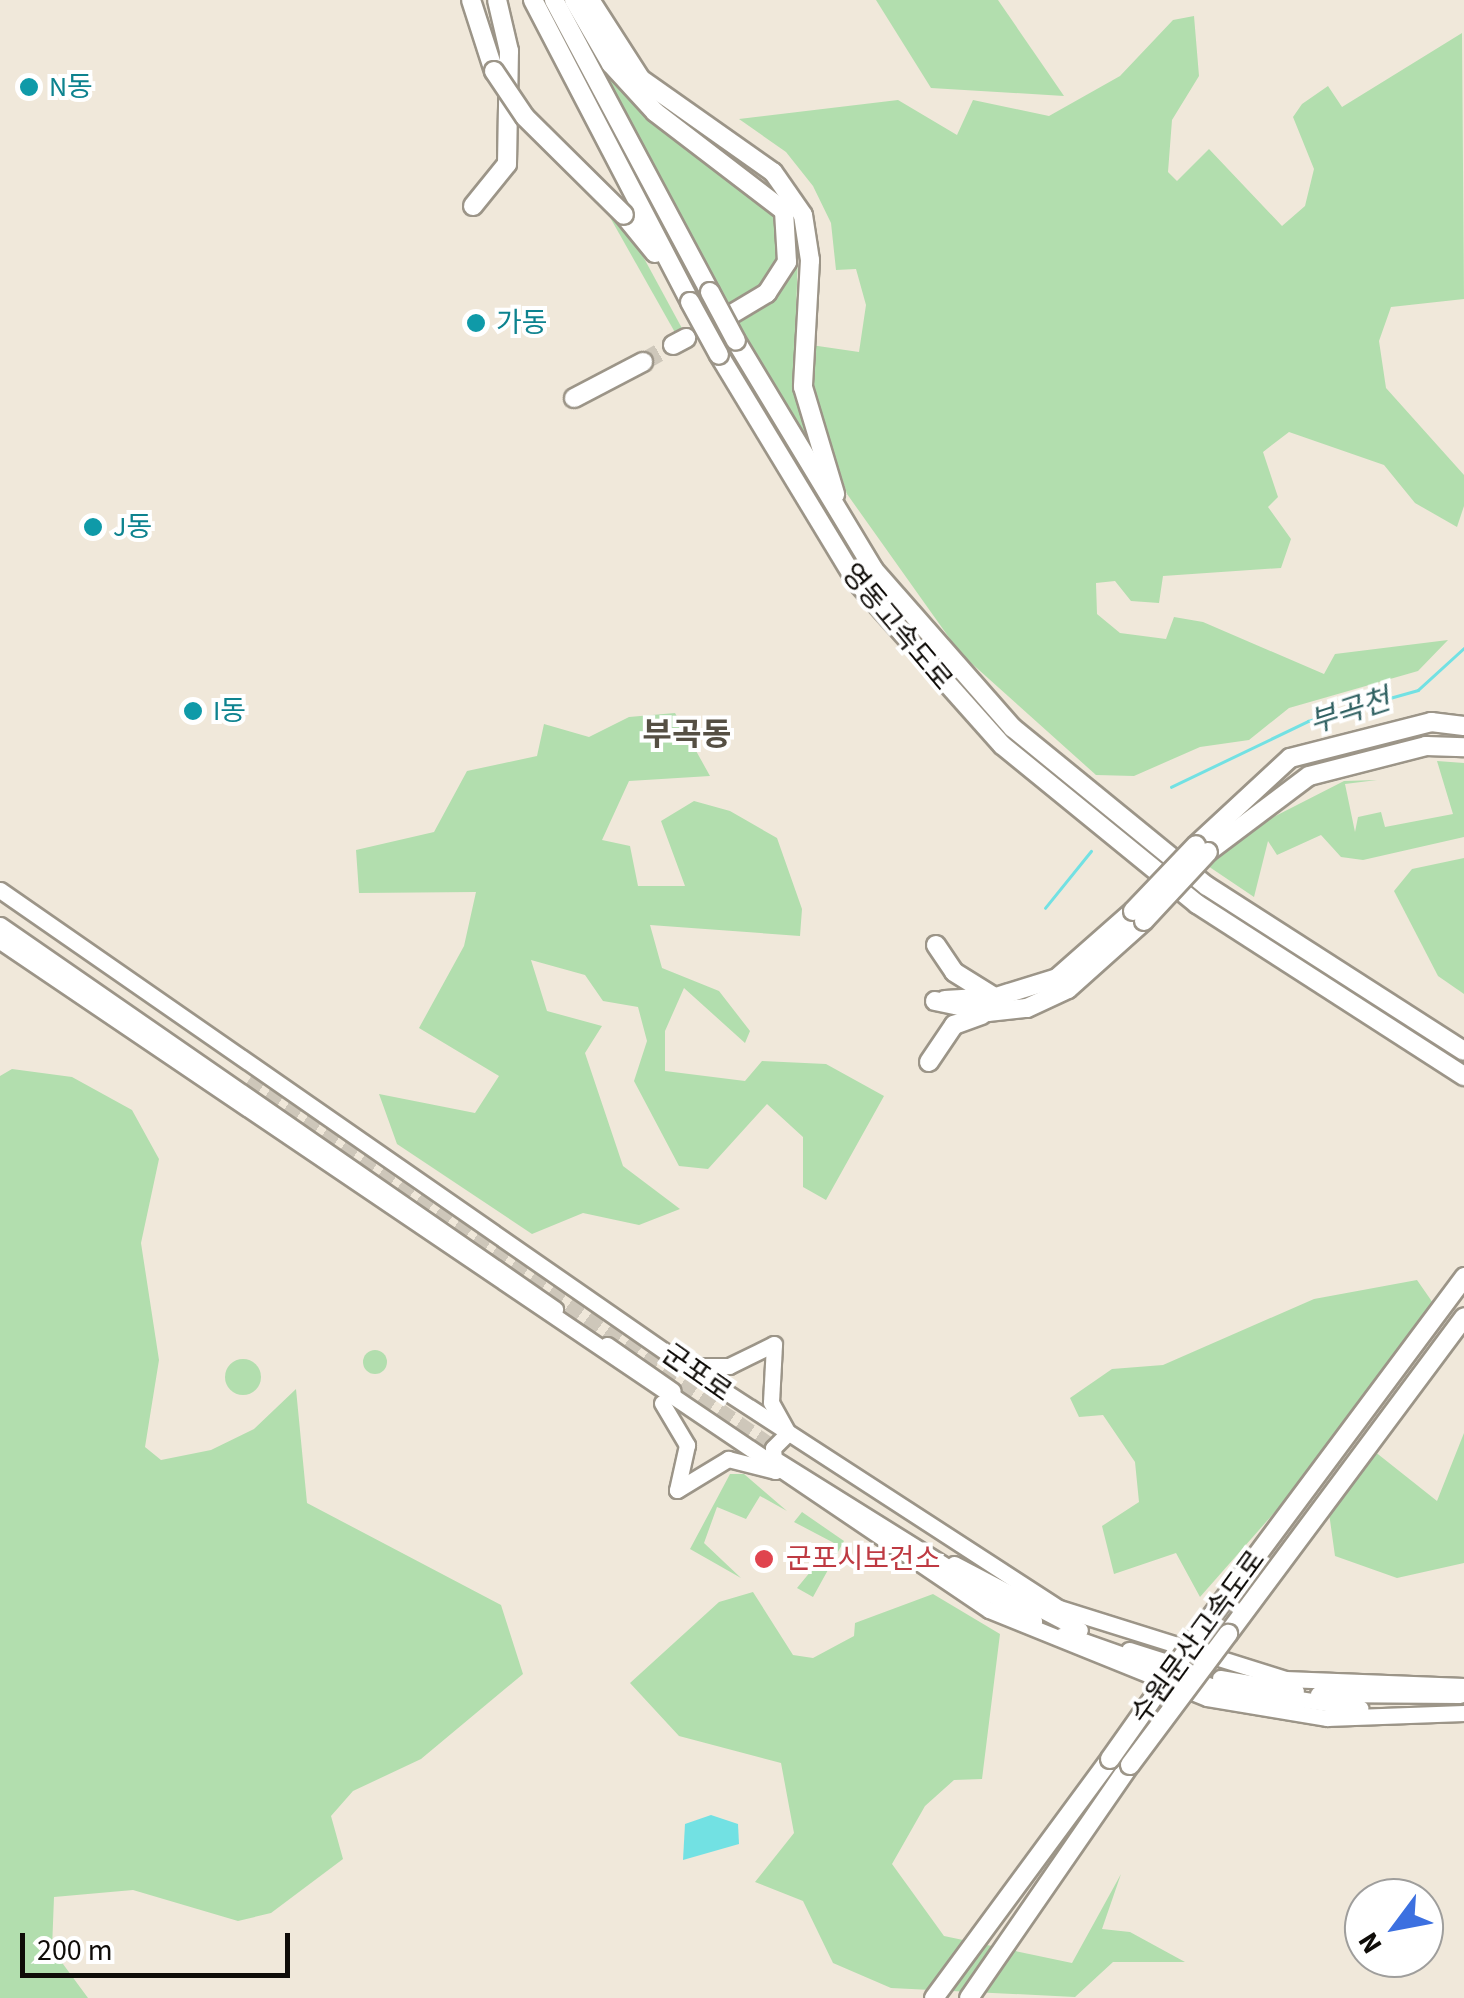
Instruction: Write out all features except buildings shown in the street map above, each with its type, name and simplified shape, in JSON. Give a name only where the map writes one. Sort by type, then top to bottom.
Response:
[{"type":"highway","points":[[471,0],[494,71],[525,117],[624,214],[686,295]]},
{"type":"highway","points":[[473,206],[507,164],[509,51],[497,0]]},
{"type":"highway","name":"영동고속도로","points":[[554,0],[736,341],[846,527],[952,662],[1110,813],[1464,1051]]},
{"type":"highway","name":"영동고속도로","points":[[537,7],[719,355],[855,580],[1002,745],[1197,904],[1464,1076]]},
{"type":"highway","points":[[586,7],[656,112],[784,211],[787,262],[766,293],[734,313]]},
{"type":"highway","points":[[586,7],[641,79],[773,172],[803,215],[810,260],[803,386],[846,527]]},
{"type":"highway","points":[[574,398],[643,362]]},
{"type":"highway","points":[[929,1062],[954,1025],[992,1005],[1068,989],[1290,758],[1417,725],[1464,726]]},
{"type":"highway","points":[[1202,848],[1309,776],[1426,746],[1464,747]]},
{"type":"highway","points":[[936,945],[954,972],[992,1005]]},
{"type":"highway","name":"수원문산고속도로","points":[[934,1998],[1464,1277]]},
{"type":"highway","name":"수원문산고속도로","points":[[968,1998],[1130,1765],[1464,1317]]},
{"type":"main road","name":"군포로","points":[[0,890],[686,1366],[983,1564],[1122,1634],[1284,1679],[1464,1686]]},
{"type":"main road","points":[[0,915],[247,1082]]},
{"type":"main road","name":"군포로","points":[[0,924],[672,1391]]},
{"type":"main road","name":"군포로","points":[[0,942],[646,1386],[967,1572],[1122,1647],[1210,1676],[1331,1696],[1464,1695]]},
{"type":"main road","points":[[646,1386],[684,1431],[678,1490],[728,1460],[778,1461],[772,1448],[788,1433],[771,1402],[774,1344],[728,1366],[686,1366]]},
{"type":"main road","name":"군포로","points":[[778,1461],[972,1588],[1161,1672],[1330,1707],[1464,1706]]},
{"type":"main road","name":"군포로","points":[[778,1461],[918,1569],[1101,1662],[1207,1698],[1327,1718],[1464,1714]]},
{"type":"green space","points":[[876,0],[998,0],[1064,96],[931,88]]},
{"type":"green space","points":[[1194,16],[1199,76],[1172,120],[1168,172],[1177,181],[1209,149],[1282,226],[1305,206],[1314,169],[1293,117],[1302,104],[1328,86],[1342,107],[1462,33],[1464,299],[1391,307],[1379,341],[1386,388],[1464,475],[1464,506],[1457,527],[1415,503],[1384,465],[1289,432],[1263,452],[1278,497],[1268,507],[1291,539],[1281,568],[1163,576],[1159,603],[1131,601],[1115,581],[1096,583],[1097,614],[1120,633],[1166,639],[1174,617],[1203,622],[1324,674],[1335,654],[1448,640],[1418,671],[1289,708],[1249,740],[1200,747],[1134,776],[1096,775],[960,653],[847,494],[812,385],[811,345],[859,352],[866,305],[856,269],[836,270],[831,223],[813,186],[786,152],[739,119],[898,100],[957,135],[973,100],[1049,116],[1120,76],[1173,20]]},
{"type":"green space","points":[[589,47],[779,218],[783,258],[764,289],[731,308]]},
{"type":"green space","points":[[594,189],[639,249],[684,332],[677,336]]},
{"type":"green space","points":[[799,225],[794,373],[811,453],[735,318],[774,294]]},
{"type":"green space","points":[[675,713],[710,776],[629,781],[602,840],[630,846],[638,886],[685,886],[661,821],[694,801],[730,811],[777,838],[802,909],[800,936],[650,925],[662,968],[719,991],[750,1031],[745,1043],[684,988],[665,1031],[665,1071],[745,1081],[762,1061],[826,1064],[884,1096],[826,1200],[803,1187],[803,1137],[767,1104],[708,1169],[679,1166],[634,1081],[647,1041],[638,1007],[603,1001],[585,975],[531,960],[547,1011],[602,1026],[585,1053],[623,1166],[680,1209],[639,1225],[583,1213],[532,1234],[397,1144],[379,1094],[475,1113],[499,1076],[419,1028],[464,946],[476,892],[359,893],[356,850],[434,832],[467,771],[537,756],[544,724],[589,737],[629,717]]},
{"type":"green space","points":[[1437,761],[1464,763],[1464,837],[1363,860],[1341,857],[1321,835],[1277,855],[1268,841],[1254,897],[1208,866],[1242,833],[1344,781],[1377,780],[1345,784],[1355,832],[1358,817],[1381,812],[1385,827],[1453,814]]},
{"type":"green space","points":[[1464,858],[1464,994],[1438,976],[1394,891],[1412,869]]},
{"type":"green space","points":[[12,1069],[72,1077],[132,1110],[159,1159],[141,1243],[159,1360],[145,1447],[161,1460],[211,1450],[254,1429],[296,1389],[307,1503],[501,1605],[523,1674],[421,1759],[353,1791],[331,1816],[343,1859],[271,1913],[238,1921],[133,1890],[54,1897],[52,1949],[88,1998],[0,1998],[0,1076]]},
{"type":"green space","points":[[1417,1280],[1433,1303],[1325,1453],[1354,1477],[1374,1451],[1437,1501],[1464,1433],[1464,1563],[1397,1578],[1335,1556],[1329,1513],[1354,1479],[1325,1455],[1200,1597],[1176,1553],[1114,1574],[1102,1526],[1139,1502],[1135,1462],[1103,1415],[1079,1417],[1070,1398],[1112,1369],[1163,1365],[1314,1299]]},
{"type":"green space","points":[[375,1350],[384,1353],[384,1371],[375,1374],[366,1371],[363,1362],[366,1353]]},
{"type":"green space","points":[[243,1359],[256,1364],[261,1377],[256,1390],[243,1395],[230,1390],[225,1377],[230,1364]]},
{"type":"green space","points":[[730,1474],[744,1474],[787,1511],[760,1496],[746,1519],[717,1507],[704,1543],[741,1578],[690,1549]]},
{"type":"green space","points":[[802,1512],[844,1541],[813,1597],[797,1588],[834,1543],[794,1522]]},
{"type":"green space","points":[[753,1592],[793,1655],[813,1658],[854,1636],[855,1623],[933,1594],[1000,1634],[982,1779],[954,1780],[925,1806],[892,1864],[944,1936],[1072,1963],[1121,1874],[1102,1929],[1130,1932],[1185,1962],[1113,1962],[1075,1997],[891,1988],[833,1963],[803,1901],[755,1882],[794,1833],[781,1763],[679,1736],[630,1683],[719,1602]]},
{"type":"water","points":[[711,1815],[738,1824],[739,1844],[683,1860],[685,1824]]},
{"type":"waterway","name":"부곡천","points":[[1171,787],[1308,721],[1418,690],[1464,648]]},
{"type":"waterway","name":"부곡천","points":[[1045,908],[1091,851]]},
{"type":"tunnel","points":[[643,362],[673,345]]},
{"type":"tunnel","points":[[247,1082],[782,1453]]},
{"type":"place","name":"N동","points":[[29,87]]},
{"type":"place","name":"가동","points":[[476,323]]},
{"type":"place","name":"J동","points":[[93,527]]},
{"type":"place","name":"I동","points":[[193,711]]},
{"type":"place","name":"군포시보건소","points":[[764,1559]]},
{"type":"district","name":"부곡동","points":[[687,735]]}]
